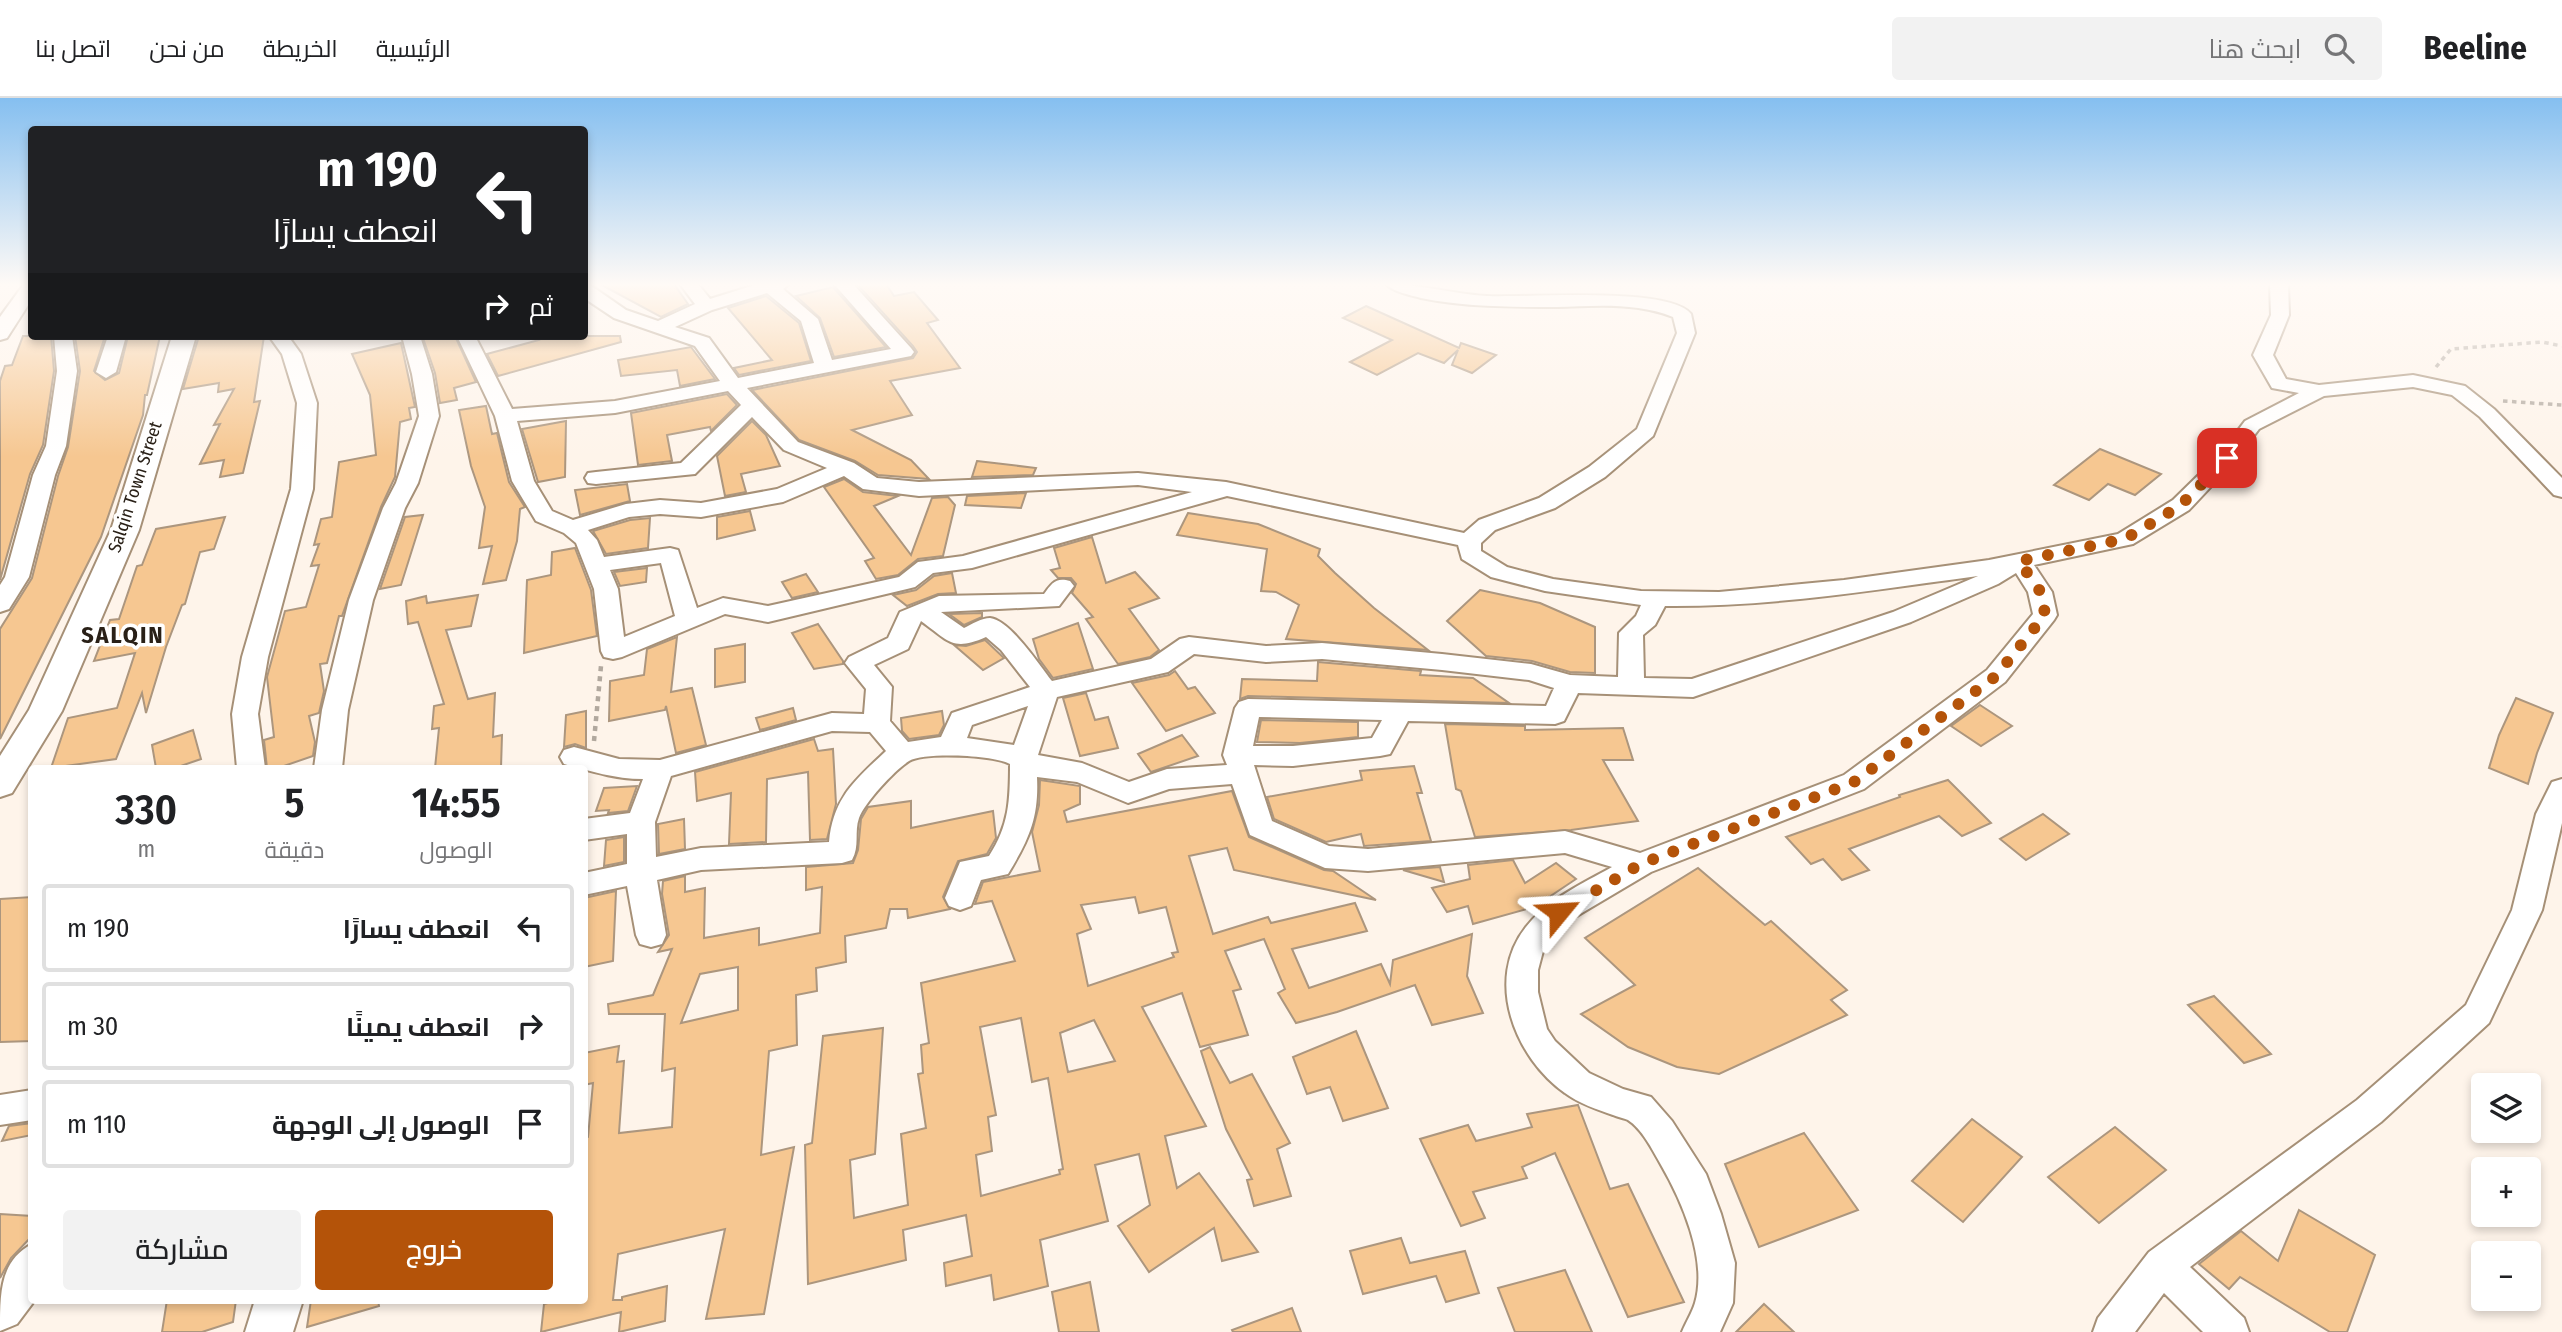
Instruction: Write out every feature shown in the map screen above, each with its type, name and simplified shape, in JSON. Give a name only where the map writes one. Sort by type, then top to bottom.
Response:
[{"type":"main road","name":"Salqin Town Street","points":[[0,784],[46,711],[125,530],[182,342]]},
{"type":"main road","points":[[0,1307],[28,1271]]},
{"type":"main road","points":[[269,1332],[278,1304]]},
{"type":"street","points":[[0,604],[17,577],[44,475],[56,446],[67,371],[64,342]]},
{"type":"street","points":[[106,372],[115,342]]},
{"type":"street","points":[[251,765],[245,714],[255,657],[302,489],[307,403],[291,354],[282,342]]},
{"type":"street","points":[[328,765],[335,710],[360,600],[394,508],[407,483],[429,416],[422,374],[413,342]]},
{"type":"street","points":[[470,342],[505,416],[510,442],[530,493],[544,516],[572,528],[586,541],[606,589],[613,651],[688,618],[723,606],[768,614],[907,582],[926,567],[964,563],[1226,489]]},
{"type":"street","points":[[701,342],[733,385],[791,446],[846,468],[871,484],[919,489],[1138,479],[1226,489],[1469,541]]},
{"type":"street","points":[[817,342],[825,367]]},
{"type":"street","points":[[505,416],[615,407],[904,352],[895,342]]},
{"type":"street","points":[[1469,541],[1487,525],[1547,503],[1597,472],[1646,432],[1683,342]]},
{"type":"street","points":[[2269,342],[2263,355],[2279,384],[2319,391],[2413,381],[2458,390],[2487,412],[2562,491]]},
{"type":"street","points":[[1469,541],[1470,554],[1499,572],[1553,586],[1657,598],[1719,599],[1844,587],[2019,561],[2125,539],[2180,506],[2227,458],[2252,425],[2319,391]]},
{"type":"street","points":[[596,478],[687,469],[752,405]]},
{"type":"street","points":[[572,528],[626,511],[660,507],[701,510],[783,495],[846,468]]},
{"type":"street","points":[[596,565],[670,555],[688,618]]},
{"type":"street","points":[[951,745],[961,719],[1046,691],[1159,666],[1189,645],[1266,653],[1322,651],[1442,662],[1531,673],[1569,684],[1693,688],[1902,617],[1990,579],[2019,561]]},
{"type":"street","points":[[1701,1332],[1714,1303],[1716,1263],[1693,1186],[1660,1132],[1639,1108],[1596,1094],[1558,1068],[1532,1033],[1521,992],[1522,970],[1528,951],[1546,923],[1559,912],[1641,864],[1854,782],[1996,676],[2045,615],[2042,594],[2019,561]]},
{"type":"street","points":[[902,752],[877,723],[879,687],[858,663],[899,643],[909,617],[939,604],[1051,601],[1062,586]]},
{"type":"street","points":[[1630,685],[1631,633],[1646,620],[1657,598]]},
{"type":"street","points":[[923,611],[962,638],[989,626],[1010,644],[1046,691]]},
{"type":"street","points":[[1569,684],[1555,715],[1248,708],[1240,765],[1260,828],[1325,857],[1368,860],[1565,842],[1641,864]]},
{"type":"street","points":[[960,898],[970,870],[998,866],[1016,837],[1024,801],[1023,759],[1046,691]]},
{"type":"street","points":[[588,883],[701,859],[842,852],[845,817],[864,787],[902,752],[951,745],[1011,753],[1037,767],[1082,773],[1128,793],[1167,779],[1240,765],[1293,756],[1380,747],[1400,712]]},
{"type":"street","points":[[584,752],[619,769],[660,770],[832,722],[877,723]]},
{"type":"street","points":[[652,935],[642,890],[641,822],[660,770]]},
{"type":"street","points":[[2112,1332],[2162,1265],[2370,1111],[2478,1014],[2527,911],[2550,814],[2562,789]]},
{"type":"street","points":[[588,829],[641,822]]},
{"type":"street","points":[[0,1110],[28,1106]]},
{"type":"street","points":[[2162,1265],[2230,1332]]},
{"type":"path","points":[[2423,383],[2451,349],[2542,342],[2562,346]]},
{"type":"path","points":[[2467,397],[2562,405]]},
{"type":"path","points":[[584,752],[601,667],[613,651]]},
{"type":"building","points":[[21,342],[51,342],[54,371],[43,445],[30,474],[0,580],[0,381],[5,366],[12,365]]},
{"type":"building","points":[[76,342],[103,342],[94,371],[105,380],[119,373],[127,342],[159,342],[145,395],[143,415],[101,537],[0,739],[0,629],[32,578],[68,447],[80,371]]},
{"type":"building","points":[[197,342],[263,342],[254,402],[260,401],[243,473],[220,477],[224,460],[200,464],[220,424],[214,425],[234,389],[218,392],[219,383],[183,389]]},
{"type":"building","points":[[424,342],[458,342],[476,382],[454,388],[457,400],[440,403],[435,373]]},
{"type":"building","points":[[533,342],[621,342],[498,376],[487,354]]},
{"type":"building","points":[[756,342],[805,342],[811,361],[739,375],[734,368],[772,360]]},
{"type":"building","points":[[828,342],[881,342],[886,347],[834,357]]},
{"type":"building","points":[[909,342],[941,342],[960,368],[890,381],[912,415],[852,430],[911,460],[929,479],[878,475],[855,461],[799,440],[752,390],[913,358],[917,352]]},
{"type":"building","points":[[1389,342],[1445,342],[1459,348],[1461,343],[1496,355],[1472,373],[1452,365],[1458,350],[1444,363],[1418,353],[1377,375],[1350,362]]},
{"type":"building","points":[[401,343],[415,407],[409,408],[411,419],[400,422],[395,477],[381,507],[342,616],[339,616],[327,663],[320,664],[324,691],[319,713],[309,716],[315,742],[313,756],[287,765],[267,765],[264,740],[274,737],[267,677],[285,611],[306,607],[319,565],[311,566],[319,544],[314,545],[321,519],[332,517],[339,462],[376,455],[370,395],[352,354]]},
{"type":"building","points":[[691,347],[715,379],[680,386],[677,370],[621,376],[618,360]]},
{"type":"building","points":[[727,394],[737,405],[711,431],[710,427],[667,435],[672,461],[638,465],[631,413]]},
{"type":"building","points":[[486,406],[492,434],[497,433],[509,482],[525,507],[520,509],[517,541],[506,580],[483,584],[492,546],[479,548],[485,507],[471,466],[459,410]]},
{"type":"building","points":[[566,421],[565,477],[538,482],[522,429]]},
{"type":"building","points":[[752,421],[766,435],[780,466],[741,474],[746,492],[725,496],[717,456]]},
{"type":"building","points":[[2100,449],[2161,474],[2135,495],[2108,484],[2089,500],[2054,485]]},
{"type":"building","points":[[977,461],[1036,468],[1033,475],[972,477]]},
{"type":"building","points":[[844,479],[863,492],[898,496],[874,506],[911,555],[932,498],[948,497],[955,505],[943,556],[918,559],[898,575],[876,579],[865,561],[874,558],[824,487]]},
{"type":"building","points":[[627,484],[630,501],[580,515],[575,490]]},
{"type":"building","points":[[1026,493],[1021,508],[965,505],[967,496]]},
{"type":"building","points":[[750,511],[755,530],[717,539],[717,517]]},
{"type":"building","points":[[1188,513],[1258,524],[1320,549],[1318,556],[1335,573],[1428,650],[1286,639],[1299,605],[1276,592],[1261,591],[1267,549],[1177,535]]},
{"type":"building","points":[[423,515],[401,585],[380,589],[405,517]]},
{"type":"building","points":[[225,517],[214,549],[200,552],[185,604],[182,605],[166,647],[146,713],[142,693],[116,759],[52,765],[68,718],[117,708],[135,653],[94,661],[110,620],[119,619],[137,566],[142,565],[156,529]]},
{"type":"building","points":[[650,518],[648,548],[606,554],[593,531],[630,520]]},
{"type":"building","points":[[1092,537],[1106,583],[1135,572],[1159,598],[1129,609],[1159,650],[1150,657],[1118,664],[1086,619],[1093,617],[1072,593],[1076,584],[1071,578],[1058,578],[1051,570],[1060,568],[1054,548]]},
{"type":"building","points":[[575,548],[591,590],[597,636],[524,653],[527,580],[551,575],[552,552]]},
{"type":"building","points":[[647,568],[646,582],[620,586],[614,572]]},
{"type":"building","points":[[952,573],[956,593],[938,594],[907,606],[893,595],[916,590],[934,576]]},
{"type":"building","points":[[806,574],[818,592],[792,598],[782,582]]},
{"type":"building","points":[[1480,590],[1540,603],[1595,627],[1595,673],[1570,672],[1532,661],[1486,656],[1447,621]]},
{"type":"building","points":[[478,595],[471,626],[446,630],[468,699],[495,693],[493,737],[502,735],[501,765],[435,765],[439,728],[432,729],[434,706],[444,704],[418,622],[408,624],[406,601],[426,596],[427,603]]},
{"type":"building","points":[[982,613],[982,617],[964,625],[949,614]]},
{"type":"building","points":[[1078,623],[1093,669],[1053,678],[1039,659],[1033,639]]},
{"type":"building","points":[[818,624],[843,664],[814,669],[792,633]]},
{"type":"building","points":[[677,637],[671,692],[692,688],[706,745],[676,753],[666,706],[665,710],[609,721],[610,681],[644,675],[647,649]]},
{"type":"building","points":[[985,640],[1004,658],[983,670],[954,645],[966,646]]},
{"type":"building","points":[[745,644],[745,682],[715,687],[715,649]]},
{"type":"building","points":[[1318,662],[1421,671],[1420,675],[1473,678],[1509,703],[1248,696],[1240,699],[1242,679],[1317,681]]},
{"type":"building","points":[[1175,671],[1188,689],[1195,687],[1215,713],[1166,731],[1132,683],[1169,675]]},
{"type":"building","points":[[1086,693],[1095,720],[1108,717],[1118,748],[1080,756],[1063,698]]},
{"type":"building","points":[[2516,698],[2553,713],[2528,784],[2489,768],[2499,735]]},
{"type":"building","points":[[1980,705],[2012,726],[1981,746],[1951,726]]},
{"type":"building","points":[[793,708],[796,720],[760,730],[756,718]]},
{"type":"building","points":[[586,711],[586,748],[575,744],[564,747],[566,715]]},
{"type":"building","points":[[942,711],[944,725],[939,735],[909,739],[902,731],[901,718]]},
{"type":"building","points":[[1261,720],[1358,722],[1358,737],[1300,743],[1257,742]]},
{"type":"building","points":[[1445,724],[1525,726],[1525,730],[1623,728],[1633,760],[1603,760],[1638,821],[1571,830],[1475,837],[1461,791],[1456,789]]},
{"type":"building","points":[[193,730],[201,759],[184,765],[155,765],[152,745]]},
{"type":"building","points":[[1182,735],[1198,756],[1151,772],[1138,754]]},
{"type":"building","points":[[814,739],[818,751],[833,749],[836,804],[827,839],[810,840],[808,772],[767,779],[766,842],[729,844],[731,793],[697,801],[695,772]]},
{"type":"building","points":[[1414,766],[1422,793],[1417,793],[1431,841],[1364,846],[1361,834],[1326,842],[1274,819],[1267,797],[1362,780],[1360,771]]},
{"type":"building","points":[[1040,780],[1080,786],[1080,804],[1064,811],[1067,822],[1232,791],[1249,837],[1324,870],[1333,871],[1376,900],[1234,870],[1227,848],[1189,856],[1213,934],[1268,917],[1271,923],[1355,903],[1367,931],[1292,949],[1309,988],[1381,964],[1390,984],[1393,960],[1472,934],[1467,976],[1483,1013],[1432,1025],[1415,985],[1296,1023],[1278,993],[1285,989],[1264,939],[1225,951],[1241,989],[1233,991],[1248,1035],[1200,1047],[1182,993],[1142,1007],[1206,1126],[1165,1136],[1177,1188],[1199,1173],[1258,1252],[1222,1261],[1214,1228],[1149,1272],[1118,1226],[1150,1205],[1139,1154],[1095,1165],[1108,1221],[1040,1240],[1048,1286],[994,1300],[991,1275],[946,1286],[944,1263],[972,1256],[966,1215],[903,1230],[906,1260],[808,1284],[805,1145],[812,1143],[823,1036],[883,1028],[875,1154],[850,1160],[854,1218],[908,1205],[901,1134],[926,1128],[918,1074],[923,1073],[921,1045],[929,1043],[921,983],[1015,961],[992,901],[975,904],[983,882],[1040,871],[1032,832],[1039,805]],"holes":[[[1135,897],[1139,913],[1166,907],[1178,952],[1172,953],[1174,957],[1088,986],[1077,934],[1091,929],[1081,905]],[[1021,1018],[1032,1082],[1048,1078],[1063,1169],[1059,1170],[1060,1174],[981,1196],[976,1155],[992,1151],[988,1117],[996,1115],[980,1027]],[[1094,1020],[1115,1061],[1068,1072],[1060,1033]]]},
{"type":"building","points":[[1948,780],[1991,823],[1962,836],[1939,816],[1849,849],[1869,870],[1842,880],[1823,859],[1811,864],[1786,837],[1900,797],[1899,795]]},
{"type":"building","points":[[637,786],[628,811],[596,811],[604,788]]},
{"type":"building","points":[[911,801],[911,828],[993,811],[996,838],[987,854],[958,861],[943,897],[950,909],[908,918],[907,909],[890,909],[886,928],[845,936],[846,962],[816,968],[817,991],[796,995],[797,1045],[769,1051],[761,1155],[794,1147],[764,1314],[706,1319],[725,1229],[618,1254],[613,1300],[622,1300],[622,1297],[667,1286],[665,1321],[619,1332],[621,1312],[541,1332],[544,1304],[588,1304],[588,1137],[593,1083],[588,1084],[588,1052],[619,1046],[617,1062],[624,1061],[619,1133],[672,1127],[675,1068],[662,1071],[665,1014],[609,1014],[608,1004],[653,995],[672,949],[658,952],[669,935],[662,894],[663,881],[685,876],[685,892],[705,888],[704,938],[759,928],[759,945],[820,933],[822,887],[806,890],[806,867],[853,863],[858,850],[861,819],[868,807]],"holes":[[[738,967],[738,1010],[681,1023],[700,974]]]},
{"type":"building","points":[[2043,814],[2069,834],[2026,860],[2000,839]]},
{"type":"building","points":[[684,819],[685,849],[659,854],[658,824]]},
{"type":"building","points":[[624,837],[624,862],[604,866],[606,840]]},
{"type":"building","points":[[1513,860],[1525,883],[1556,863],[1576,879],[1534,907],[1473,924],[1468,906],[1447,912],[1432,888],[1470,879],[1468,865]]},
{"type":"building","points":[[1440,867],[1444,882],[1403,870]]},
{"type":"building","points":[[1698,868],[1765,925],[1771,921],[1847,990],[1831,1000],[1847,1015],[1719,1074],[1677,1067],[1628,1047],[1581,1014],[1635,985],[1585,938]]},
{"type":"building","points":[[616,891],[613,961],[588,966],[588,897]]},
{"type":"building","points":[[28,897],[28,1041],[0,1042],[0,899]]},
{"type":"building","points":[[2214,996],[2271,1054],[2244,1063],[2188,1005]]},
{"type":"building","points":[[1356,1031],[1388,1108],[1343,1121],[1330,1087],[1307,1094],[1293,1057]]},
{"type":"building","points":[[1210,1047],[1230,1083],[1252,1074],[1290,1143],[1277,1149],[1291,1196],[1254,1206],[1247,1180],[1252,1179],[1226,1129],[1201,1051]]},
{"type":"building","points":[[1578,1105],[1610,1189],[1628,1184],[1684,1302],[1628,1317],[1555,1153],[1522,1167],[1527,1178],[1473,1192],[1485,1218],[1461,1226],[1420,1139],[1468,1125],[1476,1141],[1532,1127],[1527,1114]]},
{"type":"building","points":[[1972,1119],[2022,1157],[1963,1222],[1912,1181]]},
{"type":"building","points":[[28,1124],[28,1136],[2,1141],[9,1126]]},
{"type":"building","points":[[2115,1127],[2166,1170],[2099,1223],[2048,1177]]},
{"type":"building","points":[[1804,1133],[1858,1210],[1759,1247],[1725,1164]]},
{"type":"building","points":[[2299,1210],[2375,1255],[2347,1332],[2330,1332],[2240,1277],[2229,1289],[2199,1264],[2241,1231],[2278,1261]]},
{"type":"building","points":[[0,1214],[28,1216],[28,1240],[11,1258],[0,1278]]},
{"type":"building","points":[[1401,1238],[1410,1263],[1465,1251],[1479,1293],[1446,1302],[1436,1276],[1363,1294],[1350,1251]]},
{"type":"building","points":[[1565,1270],[1592,1332],[1515,1332],[1498,1288]]},
{"type":"building","points":[[1090,1282],[1099,1332],[1059,1332],[1052,1292]]},
{"type":"building","points":[[166,1304],[235,1304],[233,1322],[202,1332],[162,1332]]},
{"type":"building","points":[[310,1304],[379,1304],[379,1306],[307,1327]]},
{"type":"building","points":[[1764,1304],[1794,1332],[1736,1332]]},
{"type":"building","points":[[1292,1308],[1301,1332],[1232,1330]]},
{"type":"district","name":"SALQIN","points":[[123,635]]},
{"type":"route","points":[[1559,912],[1641,864],[1854,782],[1996,676],[2045,615],[2042,594],[2019,561],[2125,539],[2180,506],[2227,458]]}]
